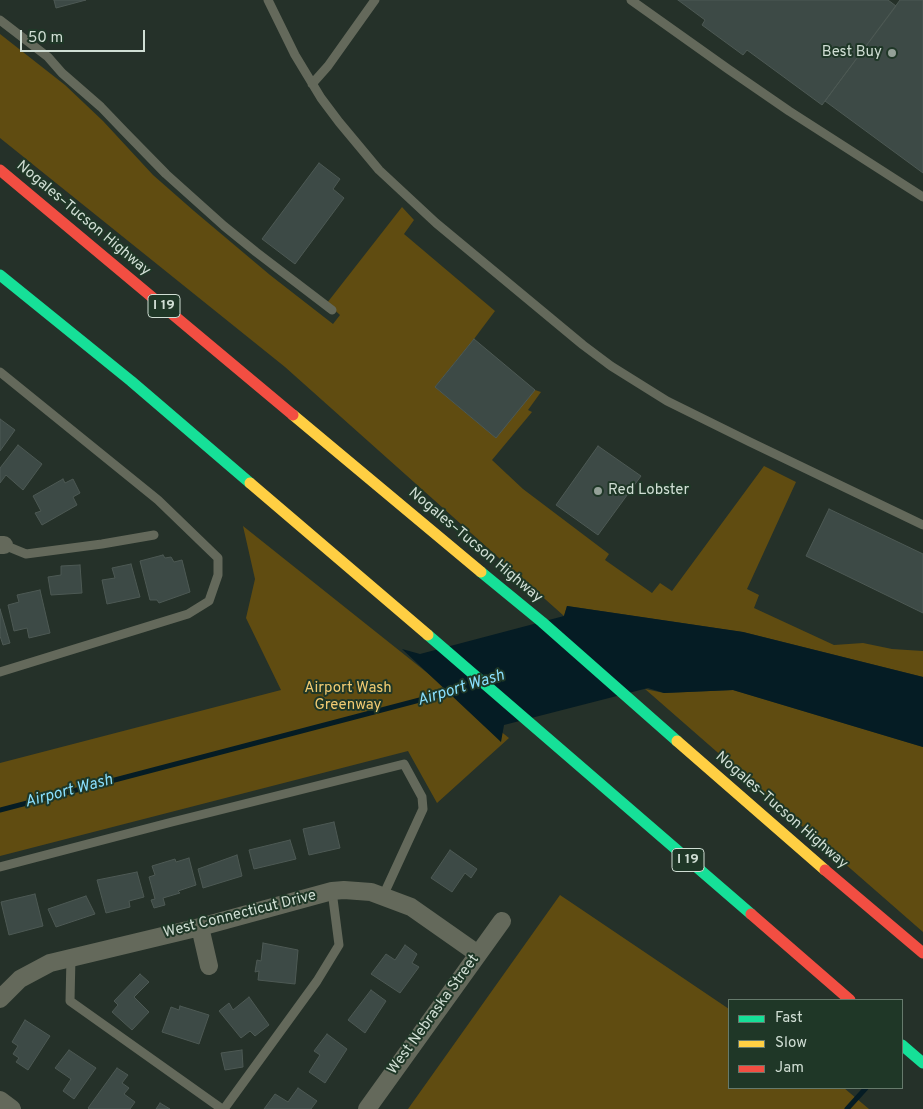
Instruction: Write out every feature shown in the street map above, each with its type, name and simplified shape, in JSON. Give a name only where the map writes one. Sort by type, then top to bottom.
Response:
[{"type":"highway","name":"Nogales–Tucson Highway","points":[[0,170],[542,622],[775,827],[923,953]]},
{"type":"highway","name":"I 19","points":[[0,275],[131,381],[849,999]]},
{"type":"highway","points":[[903,1046],[923,1064]]},
{"type":"street","name":"West Connecticut Drive","points":[[0,999],[20,979],[50,963],[344,890],[371,892],[411,907],[478,954]]},
{"type":"street","name":"West Nebraska Street","points":[[367,1109],[502,921]]},
{"type":"street","points":[[200,927],[209,966]]},
{"type":"street","points":[[0,1100],[12,1109]]},
{"type":"lane","points":[[268,0],[312,84],[354,140],[380,170],[407,197],[571,335],[611,366],[674,404],[923,525]]},
{"type":"lane","points":[[312,84],[328,66],[375,0]]},
{"type":"lane","points":[[631,0],[793,114],[923,197]]},
{"type":"lane","points":[[0,20],[48,58],[62,73],[91,97],[166,174],[224,226],[332,310]]},
{"type":"lane","points":[[0,372],[158,500],[218,558],[218,576],[210,601],[188,614],[0,672]]},
{"type":"lane","points":[[2,545],[26,554],[154,535]]},
{"type":"lane","points":[[0,867],[404,764],[422,797],[423,809],[383,896]]},
{"type":"lane","points":[[71,957],[70,1001],[223,1109],[317,981],[339,945],[332,892]]},
{"type":"green space","points":[[0,34],[65,85],[103,121],[153,175],[194,211],[270,275],[333,324],[340,315],[327,303],[402,207],[414,220],[404,234],[495,311],[435,387],[495,437],[535,390],[541,392],[528,410],[532,412],[492,460],[523,489],[609,554],[605,560],[652,593],[660,583],[672,591],[764,466],[796,482],[747,589],[759,595],[754,608],[834,645],[863,643],[892,649],[923,651],[923,677],[743,632],[567,606],[564,616],[285,367],[0,138]]},
{"type":"green space","name":"Airport Wash Greenway","points":[[243,526],[509,738],[437,803],[408,751],[0,856],[0,763],[281,690],[246,618],[255,579]]},
{"type":"green space","points":[[645,689],[664,693],[733,690],[923,747],[923,932]]},
{"type":"green space","points":[[560,895],[728,1008],[728,1089],[845,1089],[869,1109],[408,1109]]},
{"type":"water","points":[[567,606],[743,632],[923,677],[923,747],[733,690],[664,693],[648,688],[504,725],[501,742],[402,649],[420,654],[564,616]]},
{"type":"building","points":[[54,0],[86,0],[56,8]]},
{"type":"building","points":[[678,0],[888,0],[896,6],[822,105],[747,50],[743,55],[702,25],[705,20]]},
{"type":"building","name":"Best Buy","points":[[900,0],[923,0],[923,173],[825,101]]},
{"type":"building","points":[[319,163],[340,179],[333,189],[344,198],[295,264],[262,239]]},
{"type":"building","points":[[474,339],[535,390],[496,438],[435,387]]},
{"type":"building","points":[[0,419],[15,430],[0,451]]},
{"type":"building","points":[[18,445],[42,464],[23,490],[6,475],[0,483],[0,468]]},
{"type":"building","name":"Red Lobster","points":[[598,446],[641,476],[598,535],[556,505]]},
{"type":"building","points":[[63,479],[65,483],[73,479],[80,493],[73,497],[77,505],[42,525],[35,513],[41,511],[33,496]]},
{"type":"building","points":[[829,509],[923,554],[923,613],[806,556]]},
{"type":"building","points":[[163,555],[165,558],[171,557],[174,562],[182,560],[190,592],[159,603],[157,600],[150,600],[140,561]]},
{"type":"building","points":[[131,564],[140,597],[107,604],[102,580],[115,578],[112,568]]},
{"type":"building","points":[[80,565],[82,593],[51,595],[48,577],[61,575],[61,566]]},
{"type":"building","points":[[40,590],[50,633],[29,638],[27,628],[14,631],[8,605],[19,602],[17,595]]},
{"type":"building","points":[[0,609],[10,643],[3,645],[0,636]]},
{"type":"building","points":[[334,822],[340,848],[309,855],[303,829]]},
{"type":"building","points":[[290,840],[296,859],[254,869],[249,850]]},
{"type":"building","points":[[450,850],[477,869],[471,878],[465,873],[452,892],[431,878]]},
{"type":"building","points":[[237,855],[242,876],[203,888],[198,869]]},
{"type":"building","points":[[189,858],[196,885],[178,891],[180,893],[163,898],[165,905],[154,908],[151,900],[155,899],[149,877],[155,875],[152,866],[175,859],[176,862]]},
{"type":"building","points":[[137,872],[144,897],[129,901],[130,907],[106,913],[97,880]]},
{"type":"building","points":[[35,894],[43,926],[9,935],[1,902]]},
{"type":"building","points":[[86,896],[95,914],[56,927],[48,909]]},
{"type":"building","points":[[263,943],[298,950],[295,984],[258,980],[259,971],[255,972],[257,960],[261,961]]},
{"type":"building","points":[[405,945],[417,954],[412,963],[419,967],[400,993],[371,974],[386,954],[395,960]]},
{"type":"building","points":[[140,974],[149,982],[134,997],[149,1012],[132,1030],[112,1012],[118,1005],[114,1001]]},
{"type":"building","points":[[371,990],[386,1001],[365,1033],[348,1020]]},
{"type":"building","points":[[249,997],[269,1025],[255,1036],[250,1031],[241,1038],[219,1011],[229,1003],[233,1010]]},
{"type":"building","points":[[180,1006],[209,1015],[199,1044],[162,1032],[171,1007],[179,1010]]},
{"type":"building","points":[[25,1020],[50,1036],[28,1070],[16,1062],[19,1058],[13,1054],[18,1046],[12,1042]]},
{"type":"building","points":[[327,1034],[347,1049],[325,1083],[309,1072],[320,1055],[314,1051]]},
{"type":"building","points":[[69,1050],[96,1068],[74,1099],[63,1091],[71,1079],[55,1068]]},
{"type":"building","points":[[242,1050],[243,1067],[225,1070],[221,1053]]},
{"type":"building","points":[[117,1068],[128,1075],[122,1083],[129,1088],[124,1094],[135,1102],[130,1109],[89,1109],[88,1108]]},
{"type":"building","points":[[298,1088],[317,1101],[311,1109],[264,1109],[275,1094],[288,1102]]},
{"type":"building","points":[[160,1103],[170,1109],[156,1109]]},
{"type":"waterway","name":"Airport Wash","points":[[0,810],[454,691]]},
{"type":"waterway","points":[[847,1109],[865,1089]]},
{"type":"traffic: fast","points":[[0,275],[131,381],[250,483]]},
{"type":"traffic: fast","points":[[481,572],[542,622],[677,741]]},
{"type":"traffic: fast","points":[[428,635],[751,914]]},
{"type":"traffic: fast","points":[[903,1046],[923,1063]]},
{"type":"traffic: slow","points":[[293,415],[481,572]]},
{"type":"traffic: slow","points":[[250,483],[428,635]]},
{"type":"traffic: slow","points":[[677,741],[825,870]]},
{"type":"traffic: jam","points":[[0,170],[293,415]]},
{"type":"traffic: jam","points":[[825,870],[923,953]]},
{"type":"traffic: jam","points":[[751,914],[849,999]]},
{"type":"place","name":"Best Buy","points":[[892,53]]},
{"type":"place","name":"Red Lobster","points":[[598,491]]}]
